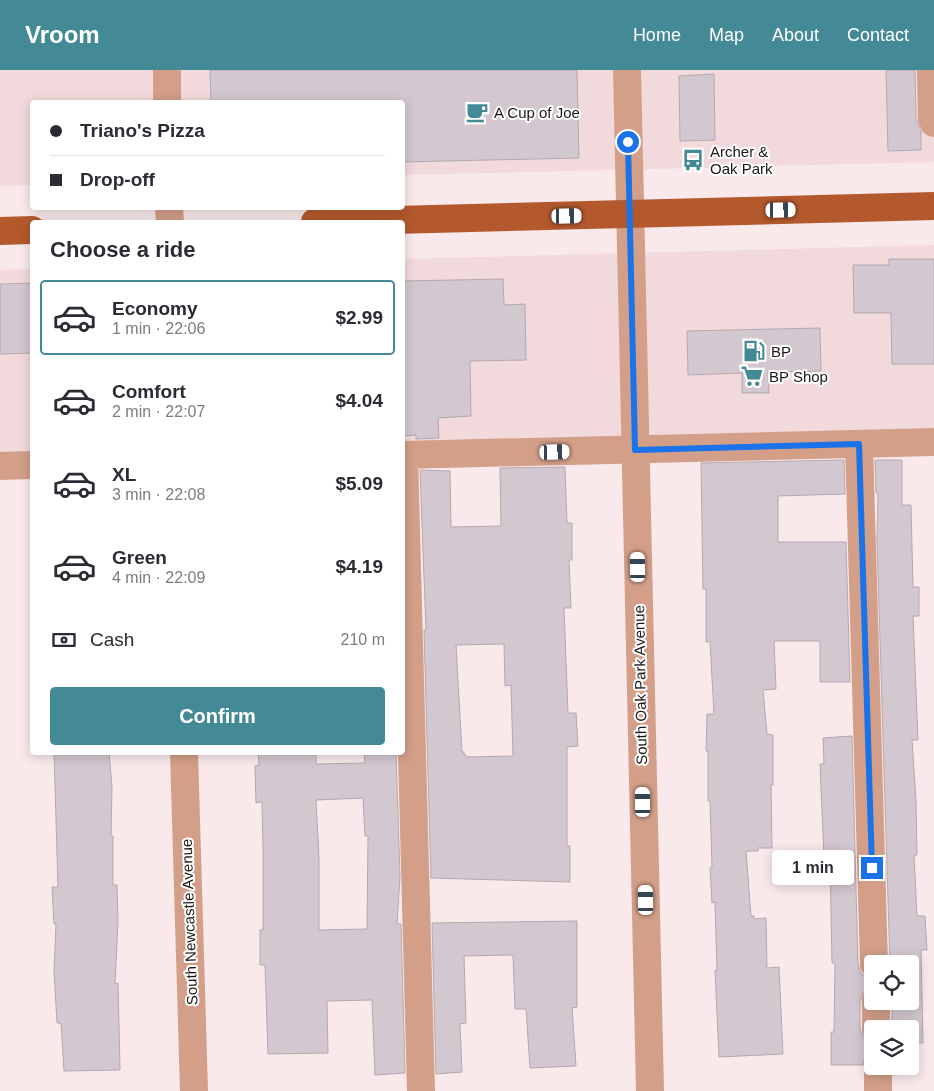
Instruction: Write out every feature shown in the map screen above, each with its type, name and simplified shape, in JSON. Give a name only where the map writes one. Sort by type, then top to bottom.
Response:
[{"type":"main road","points":[[394,220],[934,206]]},
{"type":"main road","points":[[0,231],[30,230]]},
{"type":"street","points":[[167,70],[167,100]]},
{"type":"street","name":"South Oak Park Avenue","points":[[627,70],[650,1091]]},
{"type":"street","points":[[931,70],[932,119],[934,123]]},
{"type":"street","points":[[405,455],[934,442]]},
{"type":"street","points":[[859,444],[874,955]]},
{"type":"street","points":[[0,466],[30,465]]},
{"type":"street","points":[[405,526],[421,1091]]},
{"type":"street","name":"South Newcastle Avenue","points":[[184,755],[194,1091]]},
{"type":"street","points":[[878,1075],[878,1091]]},
{"type":"shaded area","points":[[0,70],[934,70],[934,162],[405,175],[405,100],[30,100],[30,185],[0,186]]},
{"type":"shaded area","points":[[934,245],[934,453],[405,467],[405,259]]},
{"type":"shaded area","points":[[30,269],[30,477],[0,478],[0,270]]},
{"type":"building","points":[[210,70],[577,70],[579,158],[405,162],[405,100],[211,100]]},
{"type":"building","points":[[886,70],[915,70],[916,119],[921,131],[921,150],[888,151]]},
{"type":"building","points":[[714,74],[715,140],[680,141],[679,76]]},
{"type":"building","points":[[889,259],[934,259],[934,364],[892,364],[891,313],[854,313],[853,265],[889,265]]},
{"type":"building","points":[[503,279],[504,305],[525,304],[526,360],[470,361],[471,416],[438,418],[439,438],[416,439],[416,435],[405,436],[405,281]]},
{"type":"building","points":[[30,283],[30,353],[0,354],[0,284]]},
{"type":"building","name":"BP","points":[[820,328],[821,371],[768,372],[769,393],[742,393],[742,373],[688,375],[687,331]]},
{"type":"building","points":[[844,460],[845,494],[778,496],[778,542],[846,542],[850,682],[820,682],[820,641],[774,641],[776,689],[763,690],[767,734],[773,735],[773,785],[771,785],[772,848],[758,848],[758,851],[746,851],[751,916],[754,916],[754,919],[766,918],[767,968],[779,967],[783,1054],[719,1057],[715,970],[717,970],[715,902],[712,903],[710,801],[708,801],[708,751],[706,751],[707,714],[714,714],[710,642],[706,642],[706,589],[703,589],[701,463]]},
{"type":"building","points":[[875,460],[902,460],[902,505],[911,505],[913,587],[919,587],[919,616],[913,616],[918,740],[912,740],[916,800],[917,855],[914,855],[917,916],[925,916],[927,950],[921,950],[923,1043],[919,1043],[919,1020],[892,1020],[892,1010],[919,1010],[919,955],[890,955],[877,542],[878,493],[876,493]]},
{"type":"building","points":[[565,467],[567,523],[572,523],[572,560],[569,560],[571,608],[564,608],[568,713],[576,713],[578,746],[567,747],[567,846],[570,846],[570,882],[431,878],[424,630],[426,630],[420,470],[450,471],[451,527],[501,526],[500,468]],"holes":[[[504,644],[505,686],[511,685],[513,756],[466,757],[464,752],[462,752],[456,645]]]},
{"type":"building","points":[[852,736],[858,964],[861,973],[864,975],[864,992],[860,1001],[860,1029],[864,1038],[863,1065],[831,1065],[831,1032],[834,1032],[835,963],[832,963],[830,858],[824,858],[820,764],[824,764],[823,738]]},
{"type":"building","points":[[54,755],[109,755],[112,787],[113,885],[117,885],[118,921],[115,984],[118,983],[120,1070],[64,1071],[61,1023],[57,1023],[54,971],[56,924],[54,924],[52,887],[58,887]]},
{"type":"building","points":[[258,755],[316,755],[316,764],[365,763],[364,755],[396,755],[400,876],[397,924],[401,924],[405,1073],[375,1075],[372,1000],[327,1001],[328,1053],[268,1054],[265,965],[260,965],[260,930],[263,930],[262,802],[256,803],[255,766],[259,765]],"holes":[[[363,798],[365,836],[368,836],[367,929],[319,930],[319,858],[316,800]]]},
{"type":"building","points":[[577,921],[577,1007],[572,1008],[576,1066],[530,1068],[526,1009],[515,1009],[513,955],[464,956],[466,1023],[460,1024],[462,1072],[436,1074],[432,923]]},
{"type":"place","name":"A Cup of Joe","points":[[477,112]]},
{"type":"place","name":"Archer & Oak Park","points":[[693,160]]},
{"type":"place","name":"BP","points":[[754,351]]},
{"type":"place","name":"BP Shop","points":[[752,376]]},
{"type":"route","points":[[628,142],[635,450],[859,444],[872,868]]}]
